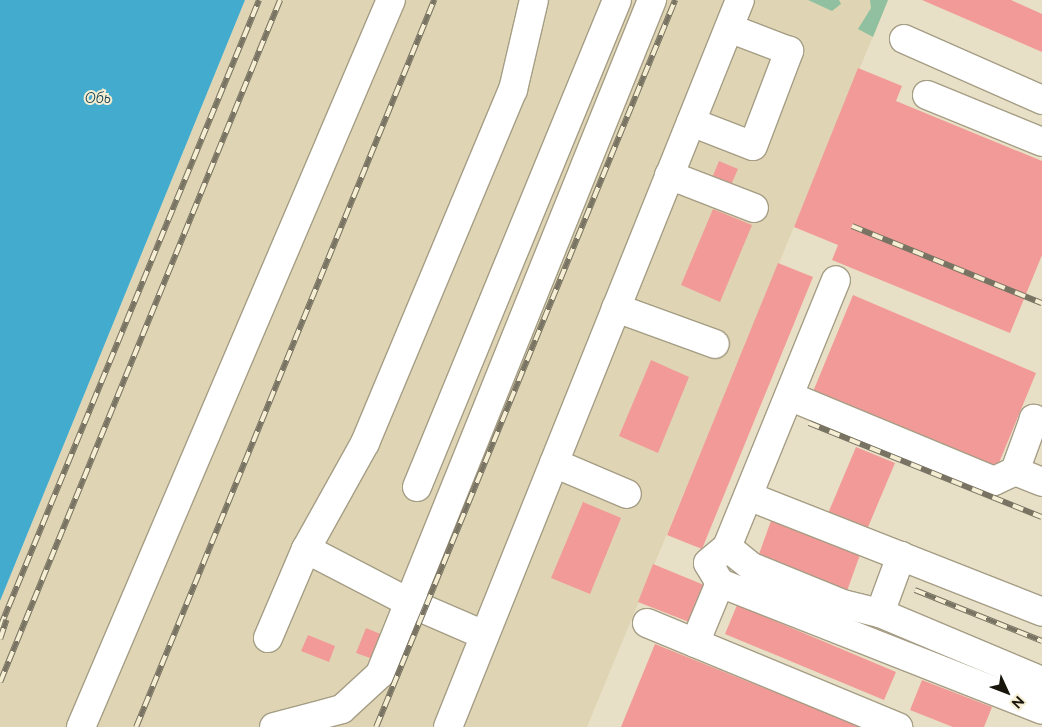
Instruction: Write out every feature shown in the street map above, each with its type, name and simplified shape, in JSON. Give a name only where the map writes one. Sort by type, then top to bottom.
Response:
[{"type":"lane","points":[[81,727],[391,0]]},
{"type":"lane","points":[[268,638],[306,549],[365,443],[513,90],[534,0]]},
{"type":"lane","points":[[417,486],[617,0]]},
{"type":"lane","points":[[274,727],[338,718],[380,674],[652,0]]},
{"type":"lane","points":[[448,727],[740,0]]},
{"type":"lane","points":[[691,122],[753,146],[790,51],[729,28]]},
{"type":"lane","points":[[904,39],[1042,100]]},
{"type":"lane","points":[[927,95],[1042,142]]},
{"type":"lane","points":[[669,175],[754,208]]},
{"type":"lane","points":[[836,280],[727,547],[708,563],[720,583],[1042,710]]},
{"type":"lane","points":[[616,308],[714,344]]},
{"type":"lane","points":[[789,396],[994,481],[1015,471],[1034,419],[1042,422]]},
{"type":"lane","points":[[554,463],[626,494]]},
{"type":"lane","points":[[1015,471],[1042,482]]},
{"type":"lane","points":[[748,496],[1042,612]]},
{"type":"lane","points":[[727,547],[752,567],[843,604],[880,613],[1042,681]]},
{"type":"lane","points":[[306,549],[410,603],[484,635]]},
{"type":"lane","points":[[880,613],[901,556]]},
{"type":"lane","points":[[695,643],[720,583]]},
{"type":"lane","points":[[647,623],[898,727]]},
{"type":"shaded area","points":[[245,0],[888,0],[587,727],[0,727],[0,601]]},
{"type":"green space","points":[[808,0],[839,0],[841,4],[832,11]]},
{"type":"green space","points":[[870,0],[888,0],[873,37],[858,29],[871,8]]},
{"type":"water","name":"Обь","points":[[0,0],[245,0],[0,601]]},
{"type":"building","points":[[922,0],[1011,0],[1042,14],[1042,52]]},
{"type":"building","points":[[858,68],[902,86],[896,101],[1042,161],[1042,255],[1010,333],[832,260],[838,245],[794,227]]},
{"type":"building","points":[[719,161],[738,169],[731,185],[712,178]]},
{"type":"building","points":[[713,209],[752,225],[720,302],[681,285]]},
{"type":"building","points":[[778,263],[813,277],[702,549],[667,535]]},
{"type":"building","points":[[853,295],[1036,373],[996,470],[812,394]]},
{"type":"building","points":[[651,360],[689,377],[658,453],[619,436]]},
{"type":"building","points":[[856,447],[895,463],[863,539],[824,523]]},
{"type":"building","points":[[583,502],[621,518],[590,594],[551,578]]},
{"type":"building","points":[[772,518],[861,552],[847,591],[758,557]]},
{"type":"building","points":[[653,564],[704,585],[689,622],[638,602]]},
{"type":"building","points":[[737,605],[896,672],[884,700],[725,634]]},
{"type":"building","points":[[366,628],[383,635],[373,659],[356,653]]},
{"type":"building","points":[[308,635],[335,646],[329,662],[301,651]]},
{"type":"building","points":[[655,644],[861,727],[621,727]]},
{"type":"building","points":[[922,680],[992,707],[984,727],[953,727],[910,710]]},
{"type":"railway","points":[[0,627],[259,0]]},
{"type":"railway","points":[[0,682],[280,0]]},
{"type":"railway","points":[[136,727],[434,0]]},
{"type":"railway","points":[[376,727],[675,0]]},
{"type":"railway","points":[[852,226],[1042,303]]},
{"type":"railway","points":[[809,423],[1042,517]]},
{"type":"railway","points":[[915,590],[1042,641]]},
{"type":"railway","points":[[0,639],[6,620]]}]
